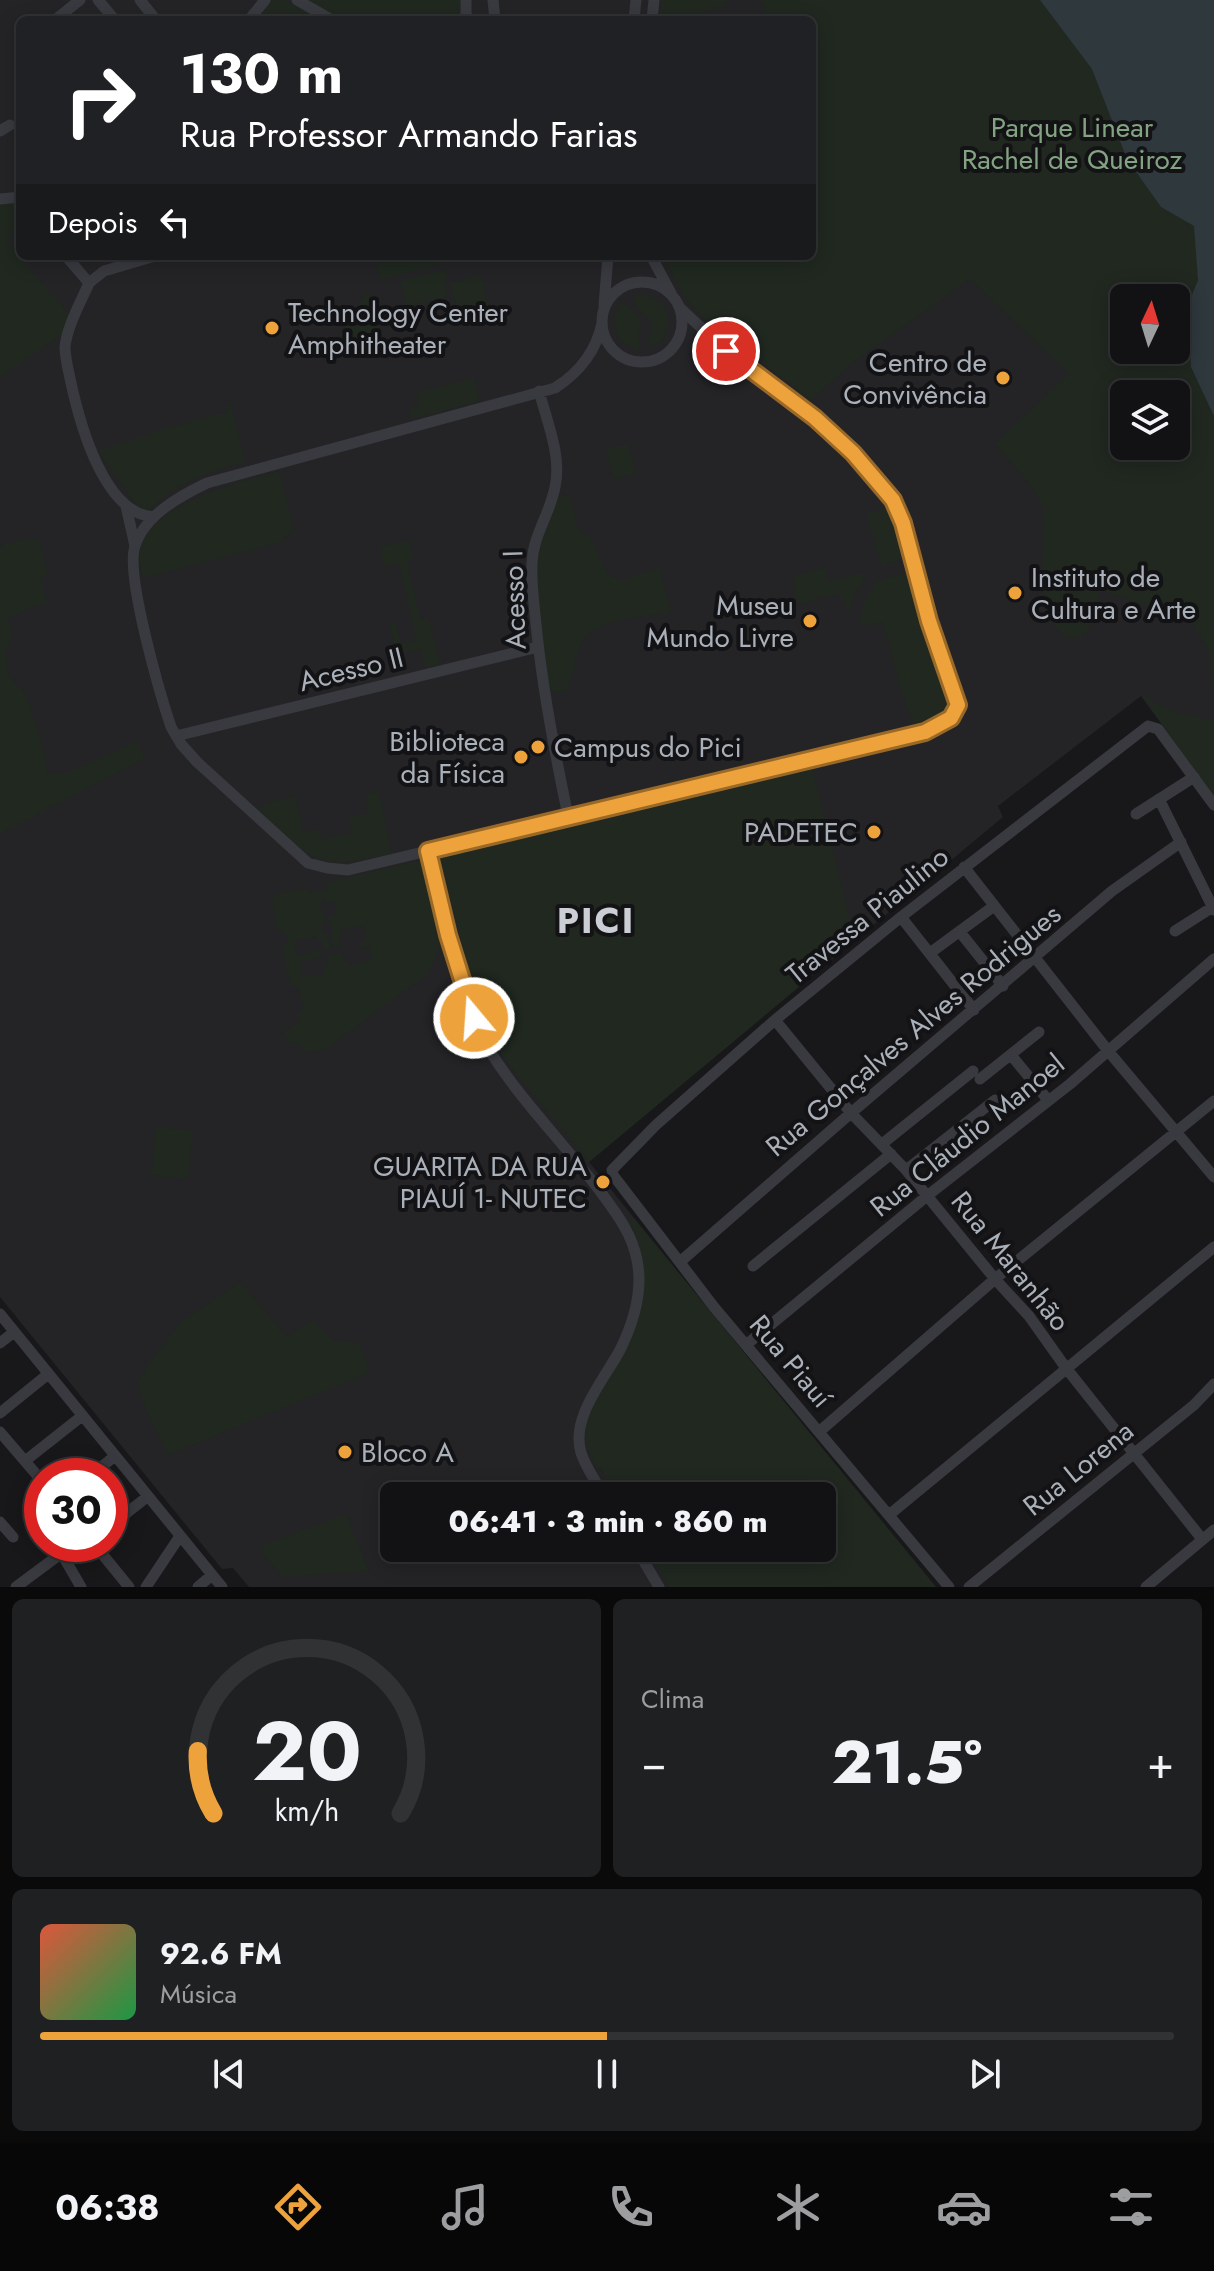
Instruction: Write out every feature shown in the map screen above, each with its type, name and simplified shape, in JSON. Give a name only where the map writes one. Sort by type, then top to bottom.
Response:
[{"type":"street","points":[[60,16],[80,0]]},
{"type":"street","points":[[98,0],[112,16]]},
{"type":"street","points":[[252,16],[265,0]]},
{"type":"street","points":[[297,0],[325,16]]},
{"type":"street","points":[[69,260],[89,283]]},
{"type":"street","points":[[141,260],[104,271],[89,283],[69,331],[65,355],[90,452],[124,501],[139,515],[154,517]]},
{"type":"street","points":[[604,309],[618,290],[630,284],[643,282],[656,285],[726,351],[815,418],[853,453],[893,500],[903,523],[929,621],[957,697],[956,712],[942,724],[925,732],[348,870],[308,863],[197,762],[176,736],[163,702],[136,591],[133,557],[142,530],[181,495],[207,483],[555,388],[575,374],[587,360],[602,323],[608,260]]},
{"type":"street","points":[[602,323],[606,338],[623,357],[648,361],[671,350],[682,327],[676,302],[653,260]]},
{"type":"street","name":"Acesso I","points":[[539,391],[557,460],[555,487],[535,542],[532,563],[538,647],[567,811]]},
{"type":"street","points":[[124,501],[135,546]]},
{"type":"street","name":"Acesso II","points":[[176,736],[538,647]]},
{"type":"street","name":"Travessa Piaulino","points":[[618,1160],[775,1020],[964,867],[1148,726],[1158,729],[1194,777]]},
{"type":"street","points":[[1136,814],[1194,777],[1214,805]]},
{"type":"street","points":[[1159,799],[1213,909],[1175,931]]},
{"type":"street","name":"Rua Gonçalves Alves Rodrigues","points":[[681,1261],[1112,891],[1181,842]]},
{"type":"street","points":[[428,851],[452,948],[474,1018],[486,1044],[502,1069],[582,1166],[623,1222],[638,1262],[632,1323],[587,1408],[581,1438],[581,1453],[597,1482]]},
{"type":"street","points":[[964,867],[1109,1052],[1214,1177]]},
{"type":"street","points":[[930,953],[994,906]]},
{"type":"street","points":[[901,917],[974,1010]]},
{"type":"street","points":[[960,932],[1003,986]]},
{"type":"street","name":"Rua Cláudio Manoel","points":[[746,1345],[927,1196],[1017,1128],[1214,959]]},
{"type":"street","name":"Rua Maranhão","points":[[775,1020],[851,1113],[906,1170],[1029,1316],[1066,1368],[1202,1539]]},
{"type":"street","points":[[882,1144],[976,1075],[1011,1055],[1039,1032]]},
{"type":"street","points":[[1011,1055],[1048,1100]]},
{"type":"street","points":[[906,1170],[995,1100]]},
{"type":"street","points":[[820,1431],[995,1279],[1214,1101]]},
{"type":"street","points":[[753,1266],[891,1154]]},
{"type":"street","name":"Rua Piauí","points":[[618,1160],[613,1166],[613,1175],[746,1345],[949,1587]]},
{"type":"street","points":[[889,1515],[1214,1247]]},
{"type":"street","points":[[0,1314],[222,1587]]},
{"type":"street","points":[[0,1343],[14,1332]]},
{"type":"street","points":[[0,1413],[47,1375]]},
{"type":"street","name":"Rua Lorena","points":[[969,1587],[1194,1405],[1214,1384]]},
{"type":"street","points":[[29,1458],[82,1416]]},
{"type":"street","points":[[0,1432],[24,1460]]},
{"type":"street","points":[[128,1512],[147,1497]]},
{"type":"street","points":[[0,1522],[13,1537]]},
{"type":"street","points":[[1146,1587],[1214,1530]]},
{"type":"street","points":[[146,1587],[180,1536]]},
{"type":"street","points":[[20,1586],[55,1556],[63,1556],[81,1587]]},
{"type":"street","points":[[109,1562],[129,1587]]},
{"type":"street","points":[[644,1562],[659,1587]]},
{"type":"street","points":[[198,1587],[212,1575]]},
{"type":"shaded area","name":"Campus do Pici","points":[[0,0],[1214,0],[1214,797],[1141,696],[998,806],[1003,817],[589,1162],[936,1587],[249,1587],[233,1568],[222,1569],[0,1297]]},
{"type":"shaded area","points":[[1040,0],[1214,0],[1214,416],[1191,367],[1190,300],[1198,280],[1194,226],[1161,207],[1127,159],[1092,69]]},
{"type":"green space","points":[[271,0],[285,0],[315,16],[261,16]]},
{"type":"green space","points":[[302,0],[461,0],[462,16],[348,16],[342,13],[330,16]]},
{"type":"green space","points":[[662,0],[725,0],[726,6],[690,16],[660,16]]},
{"type":"green space","name":"Parque Linear Rachel de Queiroz","points":[[762,0],[1214,0],[1214,686],[1208,648],[1191,617],[1142,605],[1100,589],[1095,621],[1081,637],[1065,637],[1053,623],[1043,593],[1044,526],[1041,502],[995,444],[1069,374],[970,279],[857,359],[811,400],[705,320],[684,296],[665,260],[816,260],[816,16],[765,16]]},
{"type":"green space","points":[[16,202],[16,230],[7,241],[16,254],[16,260],[21,260],[69,314],[63,334],[0,377],[0,203]]},
{"type":"green space","points":[[444,260],[445,263],[381,280],[376,262]]},
{"type":"green space","points":[[446,269],[448,279],[444,281],[448,296],[407,307],[400,281]]},
{"type":"green space","points":[[480,276],[492,318],[462,326],[450,283]]},
{"type":"green space","points":[[370,292],[381,333],[349,341],[345,328],[365,293]]},
{"type":"green space","points":[[645,295],[662,303],[669,320],[664,338],[653,347],[648,342],[652,330],[651,319],[637,307],[634,296]]},
{"type":"green space","points":[[622,303],[636,312],[642,322],[638,330],[640,350],[625,343],[616,332],[615,318]]},
{"type":"green space","points":[[474,378],[480,401],[412,419],[409,409],[419,406],[416,393]]},
{"type":"green space","points":[[230,402],[245,462],[194,479],[149,510],[138,507],[98,451],[227,412],[226,405]]},
{"type":"green space","points":[[628,444],[636,473],[614,479],[606,449]]},
{"type":"green space","points":[[279,471],[293,528],[281,542],[142,578],[140,553],[146,536],[159,521],[198,498]]},
{"type":"green space","points":[[569,495],[579,531],[589,535],[608,575],[621,580],[660,568],[671,613],[622,620],[588,634],[579,648],[566,691],[555,692],[547,687],[535,585],[539,545],[558,497]]},
{"type":"green space","points":[[889,507],[898,524],[905,557],[882,566],[867,514]]},
{"type":"green space","points":[[24,540],[39,540],[48,576],[40,578],[47,603],[8,619],[12,635],[5,654],[9,676],[25,693],[48,774],[65,774],[137,742],[145,758],[0,834],[0,548]]},
{"type":"green space","points":[[409,540],[413,559],[407,561],[421,620],[429,619],[440,662],[426,668],[421,649],[397,654],[389,623],[396,622],[401,644],[417,641],[399,564],[384,567],[380,547]]},
{"type":"green space","points":[[825,567],[829,581],[869,572],[856,592],[848,614],[839,593],[797,604],[793,577]]},
{"type":"green space","points":[[908,574],[932,651],[952,699],[952,708],[948,712],[916,728],[903,697],[883,622],[861,627],[860,620],[864,603],[877,581]]},
{"type":"green space","points":[[1142,696],[1174,712],[1214,721],[1214,797]]},
{"type":"green space","points":[[812,768],[855,940],[589,1162],[500,1053],[480,1016],[440,858]]},
{"type":"green space","points":[[379,791],[392,854],[346,862],[316,858],[304,851],[257,809],[295,796],[303,833],[319,829],[323,840],[352,833],[349,817],[365,814],[369,809],[365,794]]},
{"type":"green space","points":[[419,861],[423,865],[443,938],[428,974],[324,1050],[305,1052],[298,1041],[292,1045],[283,1033],[300,1022],[298,1015],[304,1009],[299,989],[291,986],[282,948],[288,942],[285,932],[277,930],[272,899],[275,895],[305,888],[311,893],[326,890],[329,882]],"holes":[[[325,898],[327,903],[334,902],[337,914],[327,917],[333,929],[334,949],[341,945],[338,936],[341,930],[364,925],[367,939],[361,941],[362,947],[369,946],[372,960],[349,966],[348,961],[344,962],[342,952],[326,956],[328,966],[323,976],[302,977],[299,962],[322,957],[321,950],[297,956],[294,941],[317,936],[318,940],[322,940],[324,949],[331,950],[327,935],[323,932],[320,902]]]},
{"type":"green space","points":[[156,1127],[193,1130],[188,1179],[151,1175]]},
{"type":"green space","points":[[634,1218],[936,1587],[669,1587],[654,1562],[836,1562],[836,1482],[608,1482],[600,1468],[597,1469],[588,1450],[585,1434],[587,1419],[599,1391],[625,1347],[640,1280],[642,1262],[629,1222]]},
{"type":"green space","points":[[240,1282],[287,1337],[312,1320],[334,1341],[358,1342],[368,1373],[168,1455],[137,1384],[181,1322]]},
{"type":"green space","points":[[346,1514],[369,1571],[283,1577],[261,1552],[264,1545]]},
{"type":"place","name":"Technology Center Amphitheater","points":[[272,328]]},
{"type":"place","name":"Centro de Convivência","points":[[1003,378]]},
{"type":"place","name":"Instituto de Cultura e Arte","points":[[1015,593]]},
{"type":"place","name":"Museu Mundo Livre","points":[[810,621]]},
{"type":"place","name":"Campus do Pici","points":[[538,747]]},
{"type":"place","name":"Biblioteca da Física","points":[[521,757]]},
{"type":"place","name":"PADETEC","points":[[874,832]]},
{"type":"place","name":"GUARITA DA RUA PIAUÍ 1- NUTEC","points":[[603,1182]]},
{"type":"place","name":"Bloco A","points":[[345,1452]]},
{"type":"district","name":"PICI","points":[[596,920]]},
{"type":"route","points":[[474,1018],[448,935],[428,851],[925,732],[942,724],[956,712],[957,697],[929,621],[903,523],[893,500],[853,453],[815,418],[726,351]]}]
